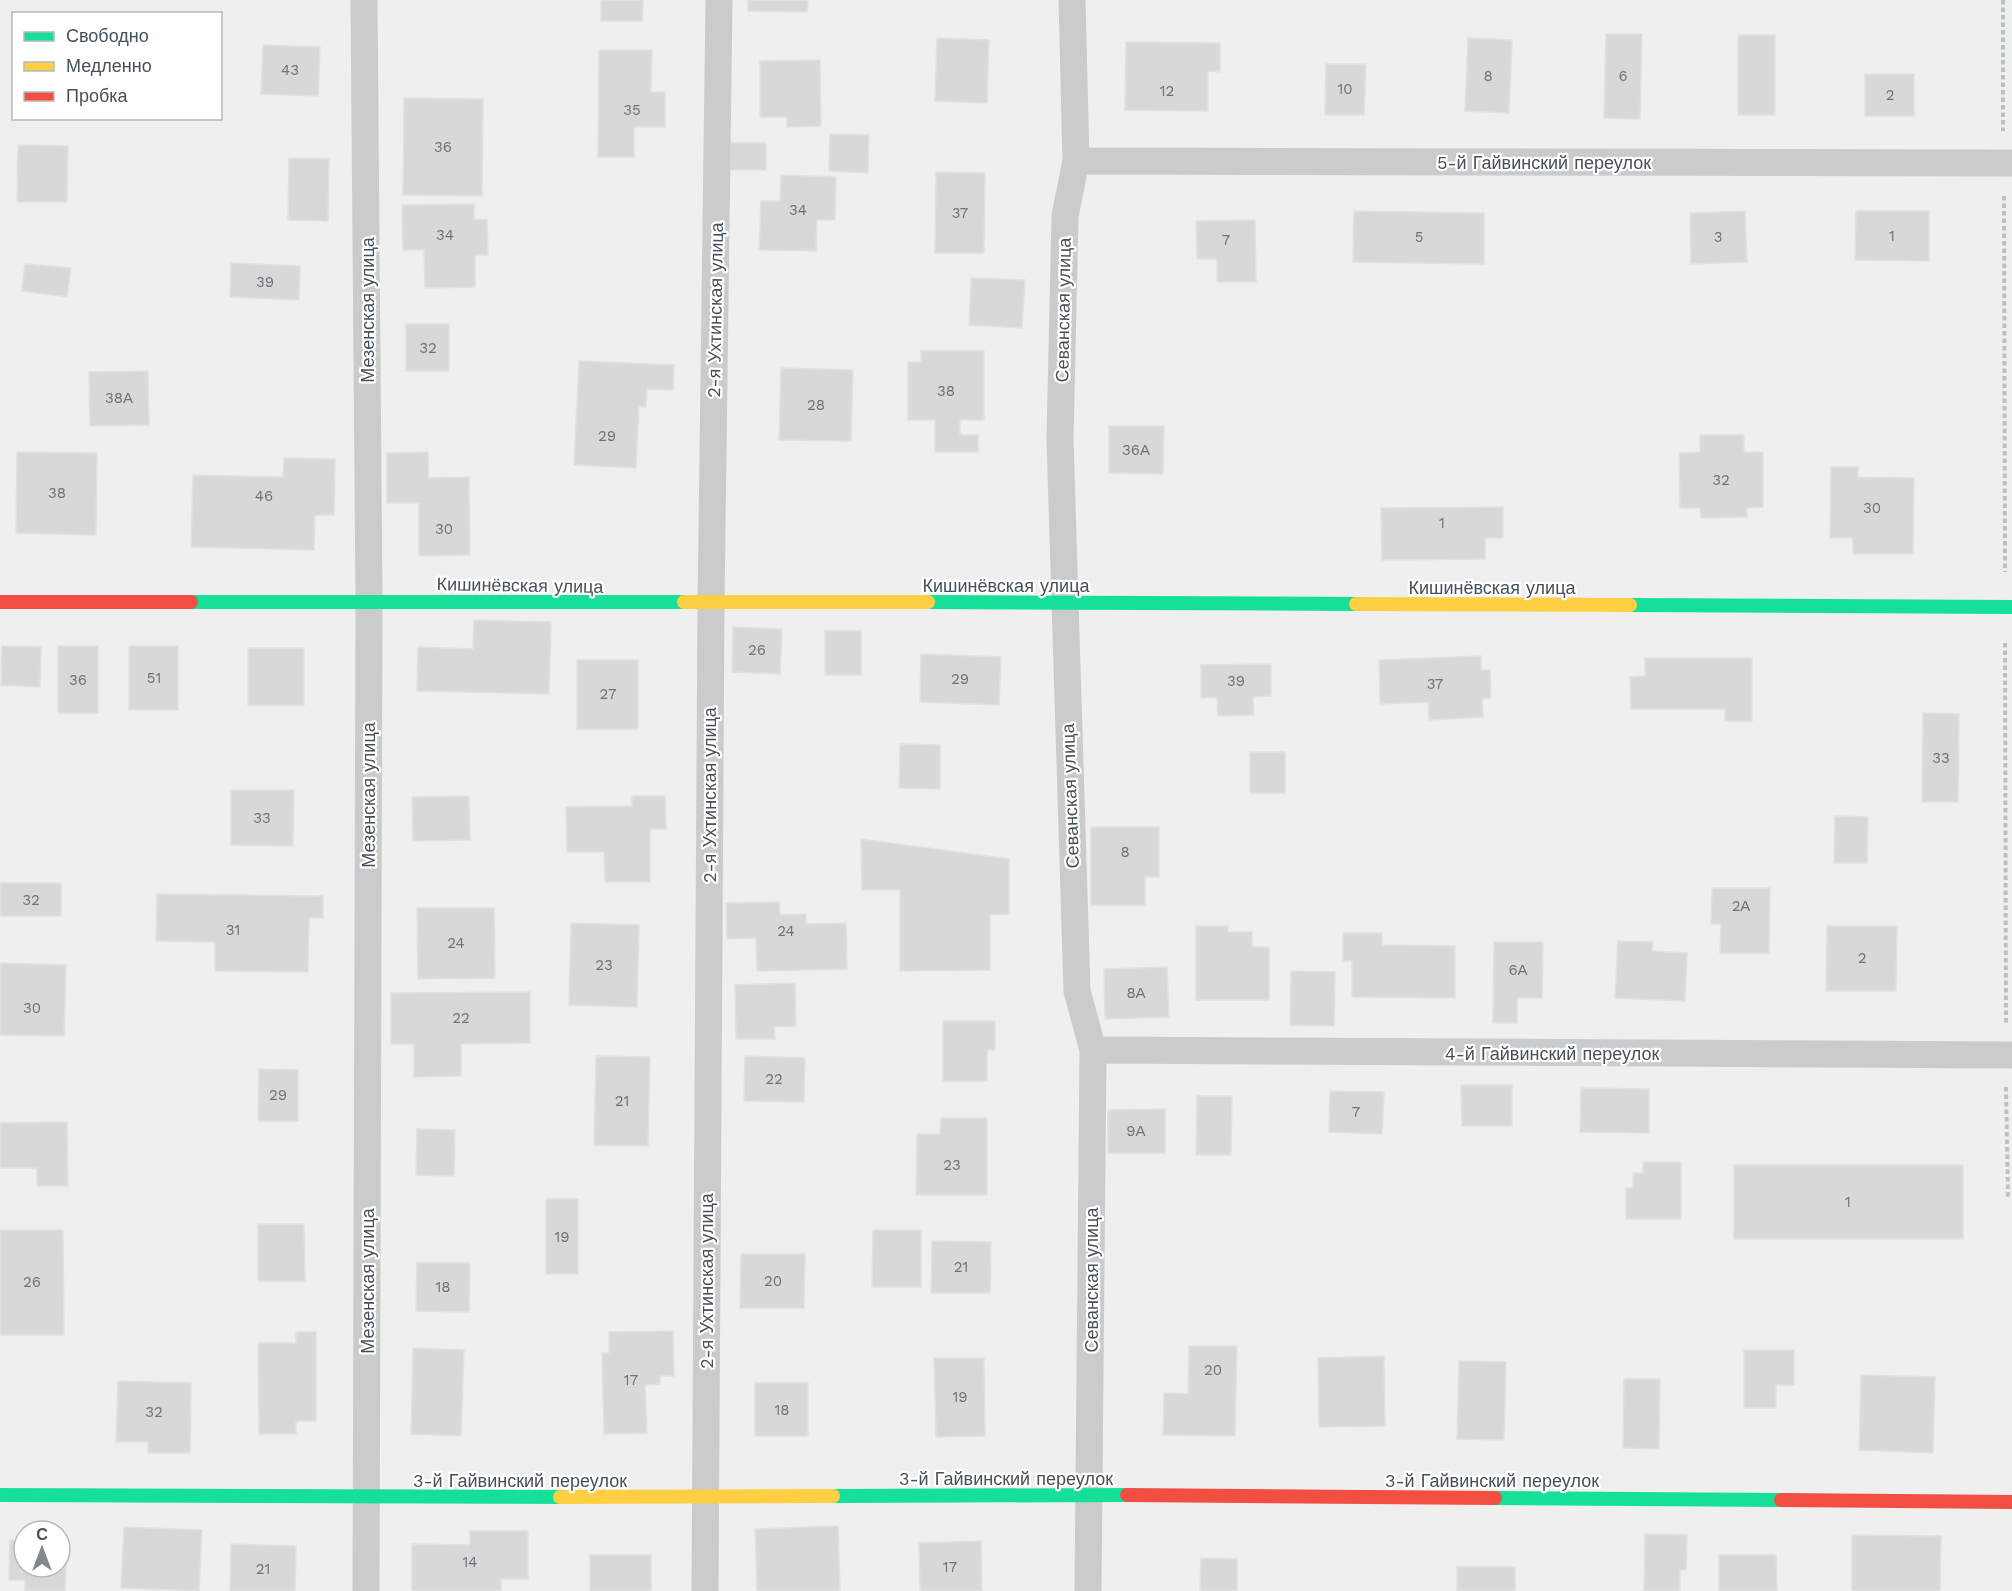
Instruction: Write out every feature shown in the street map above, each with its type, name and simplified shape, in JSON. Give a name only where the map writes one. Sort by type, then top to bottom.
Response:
[{"type":"street","name":"Мезенская улица","points":[[364,0],[369,601],[366,1591]]},
{"type":"street","name":"2-я Ухтинская улица","points":[[705,1591],[711,604],[719,0]]},
{"type":"street","name":"Севанская улица","points":[[1072,0],[1076,162],[1065,216],[1060,439],[1077,990],[1093,1050],[1088,1591]]},
{"type":"street","name":"5-й Гайвинский переулок","points":[[1076,162],[2012,163]]},
{"type":"street","name":"Кишинёвская улица","points":[[0,602],[369,601],[711,604],[1064,602],[2012,607]]},
{"type":"street","name":"4-й Гайвинский переулок","points":[[1093,1050],[2012,1055]]},
{"type":"street","name":"3-й Гайвинский переулок","points":[[0,1495],[367,1498],[1089,1495],[2012,1502]]},
{"type":"building","points":[[601,0],[643,0],[642,21],[601,21]]},
{"type":"building","points":[[748,0],[808,0],[807,12],[748,11]]},
{"type":"building","points":[[1606,34],[1642,34],[1640,119],[1604,118]]},
{"type":"building","points":[[1738,35],[1775,35],[1775,115],[1738,115]]},
{"type":"building","points":[[937,38],[989,40],[987,103],[935,101]]},
{"type":"building","points":[[1468,38],[1512,40],[1509,113],[1465,111]]},
{"type":"building","points":[[1126,42],[1220,43],[1220,72],[1208,71],[1208,111],[1125,110]]},
{"type":"building","points":[[263,45],[320,47],[318,96],[261,94]]},
{"type":"building","points":[[599,50],[652,50],[651,92],[665,92],[665,127],[634,127],[634,157],[598,157]]},
{"type":"building","points":[[820,60],[821,126],[787,127],[787,117],[760,117],[760,61]]},
{"type":"building","points":[[1326,64],[1366,64],[1364,115],[1325,115]]},
{"type":"building","points":[[1865,74],[1914,74],[1914,116],[1865,116]]},
{"type":"building","points":[[404,98],[483,99],[482,196],[403,195]]},
{"type":"building","points":[[830,134],[869,135],[868,173],[829,171]]},
{"type":"building","points":[[730,143],[766,143],[766,170],[730,170]]},
{"type":"building","points":[[18,145],[68,146],[67,202],[17,202]]},
{"type":"building","points":[[289,158],[329,159],[328,221],[288,220]]},
{"type":"building","points":[[936,172],[985,173],[984,253],[935,253]]},
{"type":"building","points":[[781,175],[836,177],[835,220],[817,220],[816,251],[759,250],[761,201],[780,201]]},
{"type":"building","points":[[474,204],[474,220],[487,219],[488,255],[475,255],[475,287],[425,288],[424,250],[403,250],[402,205]]},
{"type":"building","points":[[1354,211],[1484,213],[1484,264],[1353,262]]},
{"type":"building","points":[[1745,211],[1747,262],[1691,264],[1690,213]]},
{"type":"building","points":[[1856,211],[1929,211],[1929,261],[1855,260]]},
{"type":"building","points":[[1255,220],[1256,282],[1217,282],[1217,259],[1197,259],[1196,221]]},
{"type":"building","points":[[231,263],[300,266],[299,300],[230,297]]},
{"type":"building","points":[[25,264],[71,268],[67,297],[22,291]]},
{"type":"building","points":[[971,278],[1025,280],[1022,328],[969,325]]},
{"type":"building","points":[[406,324],[449,324],[449,371],[406,371]]},
{"type":"building","points":[[921,351],[984,351],[984,420],[960,420],[960,435],[978,435],[978,452],[935,452],[935,420],[908,420],[908,362],[921,362]]},
{"type":"building","points":[[579,361],[674,365],[673,390],[647,389],[646,407],[639,407],[636,468],[574,465]]},
{"type":"building","points":[[781,368],[853,370],[851,441],[779,440]]},
{"type":"building","points":[[148,371],[149,425],[90,426],[89,372]]},
{"type":"building","points":[[1109,426],[1164,426],[1163,474],[1109,473]]},
{"type":"building","points":[[1700,435],[1744,435],[1744,452],[1763,452],[1763,507],[1747,508],[1747,517],[1701,518],[1700,508],[1680,508],[1679,453],[1700,452]]},
{"type":"building","points":[[17,452],[97,453],[96,535],[16,533]]},
{"type":"building","points":[[428,452],[429,478],[469,477],[470,555],[419,556],[419,503],[387,503],[387,453]]},
{"type":"building","points":[[284,458],[335,459],[334,515],[315,515],[314,550],[191,547],[193,475],[283,477]]},
{"type":"building","points":[[1831,467],[1858,467],[1858,477],[1914,478],[1913,554],[1853,554],[1853,538],[1830,538]]},
{"type":"building","points":[[1503,507],[1503,538],[1485,538],[1485,559],[1382,560],[1381,508]]},
{"type":"building","points":[[474,620],[551,622],[549,694],[417,691],[418,647],[473,649]]},
{"type":"building","points":[[733,627],[782,629],[780,674],[732,672]]},
{"type":"building","points":[[825,631],[861,631],[861,675],[825,675]]},
{"type":"building","points":[[2,646],[41,647],[40,687],[1,685]]},
{"type":"building","points":[[58,646],[98,646],[98,713],[58,713]]},
{"type":"building","points":[[129,646],[178,646],[178,710],[129,710]]},
{"type":"building","points":[[248,648],[304,648],[304,705],[248,705]]},
{"type":"building","points":[[921,654],[1001,657],[999,705],[920,702]]},
{"type":"building","points":[[1481,656],[1481,670],[1490,670],[1491,698],[1482,699],[1483,717],[1429,720],[1428,702],[1380,704],[1379,660]]},
{"type":"building","points":[[1645,658],[1752,658],[1752,721],[1725,721],[1725,709],[1631,709],[1630,677],[1645,676]]},
{"type":"building","points":[[577,660],[638,660],[638,729],[577,729]]},
{"type":"building","points":[[1271,664],[1271,696],[1253,697],[1254,715],[1218,716],[1217,697],[1201,698],[1201,665]]},
{"type":"building","points":[[1923,713],[1959,714],[1958,802],[1922,802]]},
{"type":"building","points":[[900,744],[940,745],[940,789],[899,788]]},
{"type":"building","points":[[1250,752],[1285,752],[1285,793],[1250,793]]},
{"type":"building","points":[[231,790],[294,790],[293,846],[231,845]]},
{"type":"building","points":[[469,796],[470,840],[413,841],[412,797]]},
{"type":"building","points":[[632,796],[665,796],[666,829],[650,829],[650,882],[605,882],[604,852],[567,852],[566,807],[632,806]]},
{"type":"building","points":[[1835,816],[1868,817],[1867,863],[1834,863]]},
{"type":"building","points":[[1091,827],[1159,827],[1159,877],[1145,877],[1145,905],[1091,905]]},
{"type":"building","points":[[861,839],[1009,859],[1009,914],[990,915],[990,970],[900,971],[900,890],[862,890]]},
{"type":"building","points":[[0,883],[61,883],[61,916],[0,916]]},
{"type":"building","points":[[1712,888],[1770,888],[1769,953],[1720,953],[1721,924],[1711,924]]},
{"type":"building","points":[[157,894],[323,896],[323,918],[309,918],[308,972],[215,971],[215,942],[156,941]]},
{"type":"building","points":[[779,902],[780,915],[806,914],[806,924],[846,923],[847,969],[757,971],[756,938],[727,939],[726,903]]},
{"type":"building","points":[[417,908],[494,908],[495,978],[418,979]]},
{"type":"building","points":[[571,923],[639,925],[637,1007],[569,1005]]},
{"type":"building","points":[[1196,926],[1228,926],[1228,932],[1252,932],[1252,947],[1269,947],[1269,1000],[1196,1000]]},
{"type":"building","points":[[1827,926],[1897,926],[1896,991],[1826,991]]},
{"type":"building","points":[[1343,933],[1382,933],[1382,945],[1455,946],[1455,998],[1352,997],[1352,961],[1343,961]]},
{"type":"building","points":[[1618,941],[1653,942],[1652,951],[1687,953],[1685,1001],[1615,998]]},
{"type":"building","points":[[1494,942],[1543,942],[1542,998],[1517,998],[1517,1023],[1493,1023]]},
{"type":"building","points":[[0,963],[66,965],[64,1036],[0,1035]]},
{"type":"building","points":[[1167,967],[1169,1017],[1105,1019],[1104,969]]},
{"type":"building","points":[[1291,971],[1335,972],[1334,1026],[1290,1025]]},
{"type":"building","points":[[795,983],[796,1026],[774,1027],[775,1039],[736,1039],[735,985]]},
{"type":"building","points":[[530,992],[530,1043],[461,1044],[461,1076],[414,1077],[414,1044],[391,1044],[391,993]]},
{"type":"building","points":[[943,1021],[995,1021],[995,1050],[987,1050],[987,1081],[943,1081]]},
{"type":"building","points":[[596,1056],[650,1057],[648,1146],[594,1145]]},
{"type":"building","points":[[745,1056],[805,1058],[804,1102],[744,1101]]},
{"type":"building","points":[[259,1069],[298,1070],[298,1121],[258,1121]]},
{"type":"building","points":[[1461,1085],[1512,1085],[1512,1126],[1462,1126]]},
{"type":"building","points":[[1581,1088],[1649,1089],[1649,1133],[1580,1132]]},
{"type":"building","points":[[1330,1091],[1384,1092],[1382,1134],[1329,1132]]},
{"type":"building","points":[[1197,1096],[1232,1096],[1231,1155],[1196,1155]]},
{"type":"building","points":[[1165,1109],[1165,1153],[1108,1153],[1108,1110]]},
{"type":"building","points":[[941,1118],[987,1118],[987,1195],[916,1195],[917,1134],[940,1134]]},
{"type":"building","points":[[67,1122],[68,1186],[37,1186],[37,1168],[0,1168],[0,1123]]},
{"type":"building","points":[[417,1129],[455,1130],[454,1176],[416,1175]]},
{"type":"building","points":[[1643,1162],[1681,1162],[1681,1219],[1626,1219],[1626,1188],[1633,1188],[1633,1173],[1643,1173]]},
{"type":"building","points":[[1734,1165],[1963,1165],[1963,1239],[1734,1239]]},
{"type":"building","points":[[546,1199],[578,1199],[578,1274],[546,1274]]},
{"type":"building","points":[[258,1224],[304,1224],[305,1281],[258,1281]]},
{"type":"building","points":[[0,1230],[63,1230],[64,1335],[0,1335]]},
{"type":"building","points":[[873,1230],[921,1230],[921,1287],[872,1287]]},
{"type":"building","points":[[932,1241],[991,1242],[990,1293],[931,1293]]},
{"type":"building","points":[[741,1254],[805,1254],[804,1308],[740,1308]]},
{"type":"building","points":[[417,1263],[470,1263],[469,1312],[416,1311]]},
{"type":"building","points":[[673,1331],[674,1376],[660,1376],[660,1384],[645,1385],[647,1433],[604,1434],[602,1353],[609,1353],[609,1332]]},
{"type":"building","points":[[296,1332],[316,1332],[316,1421],[296,1421],[296,1434],[259,1434],[258,1343],[296,1343]]},
{"type":"building","points":[[1189,1346],[1237,1346],[1235,1436],[1163,1435],[1164,1393],[1188,1394]]},
{"type":"building","points":[[413,1348],[464,1350],[461,1436],[411,1434]]},
{"type":"building","points":[[1744,1350],[1794,1350],[1794,1385],[1776,1385],[1776,1408],[1744,1408]]},
{"type":"building","points":[[1384,1356],[1385,1426],[1319,1427],[1318,1358]]},
{"type":"building","points":[[934,1358],[984,1358],[985,1436],[936,1437]]},
{"type":"building","points":[[1459,1361],[1506,1362],[1504,1440],[1457,1439]]},
{"type":"building","points":[[1861,1375],[1935,1377],[1933,1453],[1859,1450]]},
{"type":"building","points":[[1624,1379],[1660,1379],[1659,1449],[1623,1448]]},
{"type":"building","points":[[118,1381],[191,1383],[190,1453],[148,1453],[148,1442],[116,1442]]},
{"type":"building","points":[[755,1383],[808,1383],[808,1436],[755,1436]]},
{"type":"building","points":[[838,1526],[840,1591],[757,1591],[755,1529]]},
{"type":"building","points":[[124,1527],[202,1530],[199,1591],[121,1588]]},
{"type":"building","points":[[470,1531],[528,1531],[528,1579],[501,1579],[501,1591],[412,1591],[412,1544],[470,1545]]},
{"type":"building","points":[[1645,1534],[1687,1535],[1686,1570],[1680,1570],[1680,1591],[1644,1591]]},
{"type":"building","points":[[1852,1535],[1941,1536],[1940,1591],[1852,1591]]},
{"type":"building","points":[[10,1540],[12,1540],[12,1579],[65,1579],[65,1591],[25,1591],[25,1580],[9,1580]]},
{"type":"building","points":[[981,1541],[982,1591],[920,1591],[919,1543]]},
{"type":"building","points":[[231,1544],[296,1546],[295,1591],[230,1591]]},
{"type":"building","points":[[590,1555],[651,1555],[651,1591],[590,1591]]},
{"type":"building","points":[[1719,1555],[1776,1555],[1777,1591],[1719,1591]]},
{"type":"building","points":[[1201,1558],[1237,1559],[1237,1591],[1200,1591]]},
{"type":"building","points":[[1457,1567],[1515,1567],[1515,1591],[1457,1591]]},
{"type":"traffic: fast","points":[[191,602],[684,602]]},
{"type":"traffic: fast","points":[[928,602],[1356,604]]},
{"type":"traffic: fast","points":[[1630,605],[2012,607]]},
{"type":"traffic: fast","points":[[0,1495],[560,1497]]},
{"type":"traffic: fast","points":[[833,1496],[1127,1495]]},
{"type":"traffic: fast","points":[[1495,1498],[1781,1500]]},
{"type":"traffic: slow","points":[[684,602],[928,602]]},
{"type":"traffic: slow","points":[[1356,604],[1630,605]]},
{"type":"traffic: slow","points":[[560,1497],[833,1496]]},
{"type":"traffic: jam","points":[[0,602],[191,602]]},
{"type":"traffic: jam","points":[[1127,1495],[1495,1498]]},
{"type":"traffic: jam","points":[[1781,1500],[2012,1502]]}]
